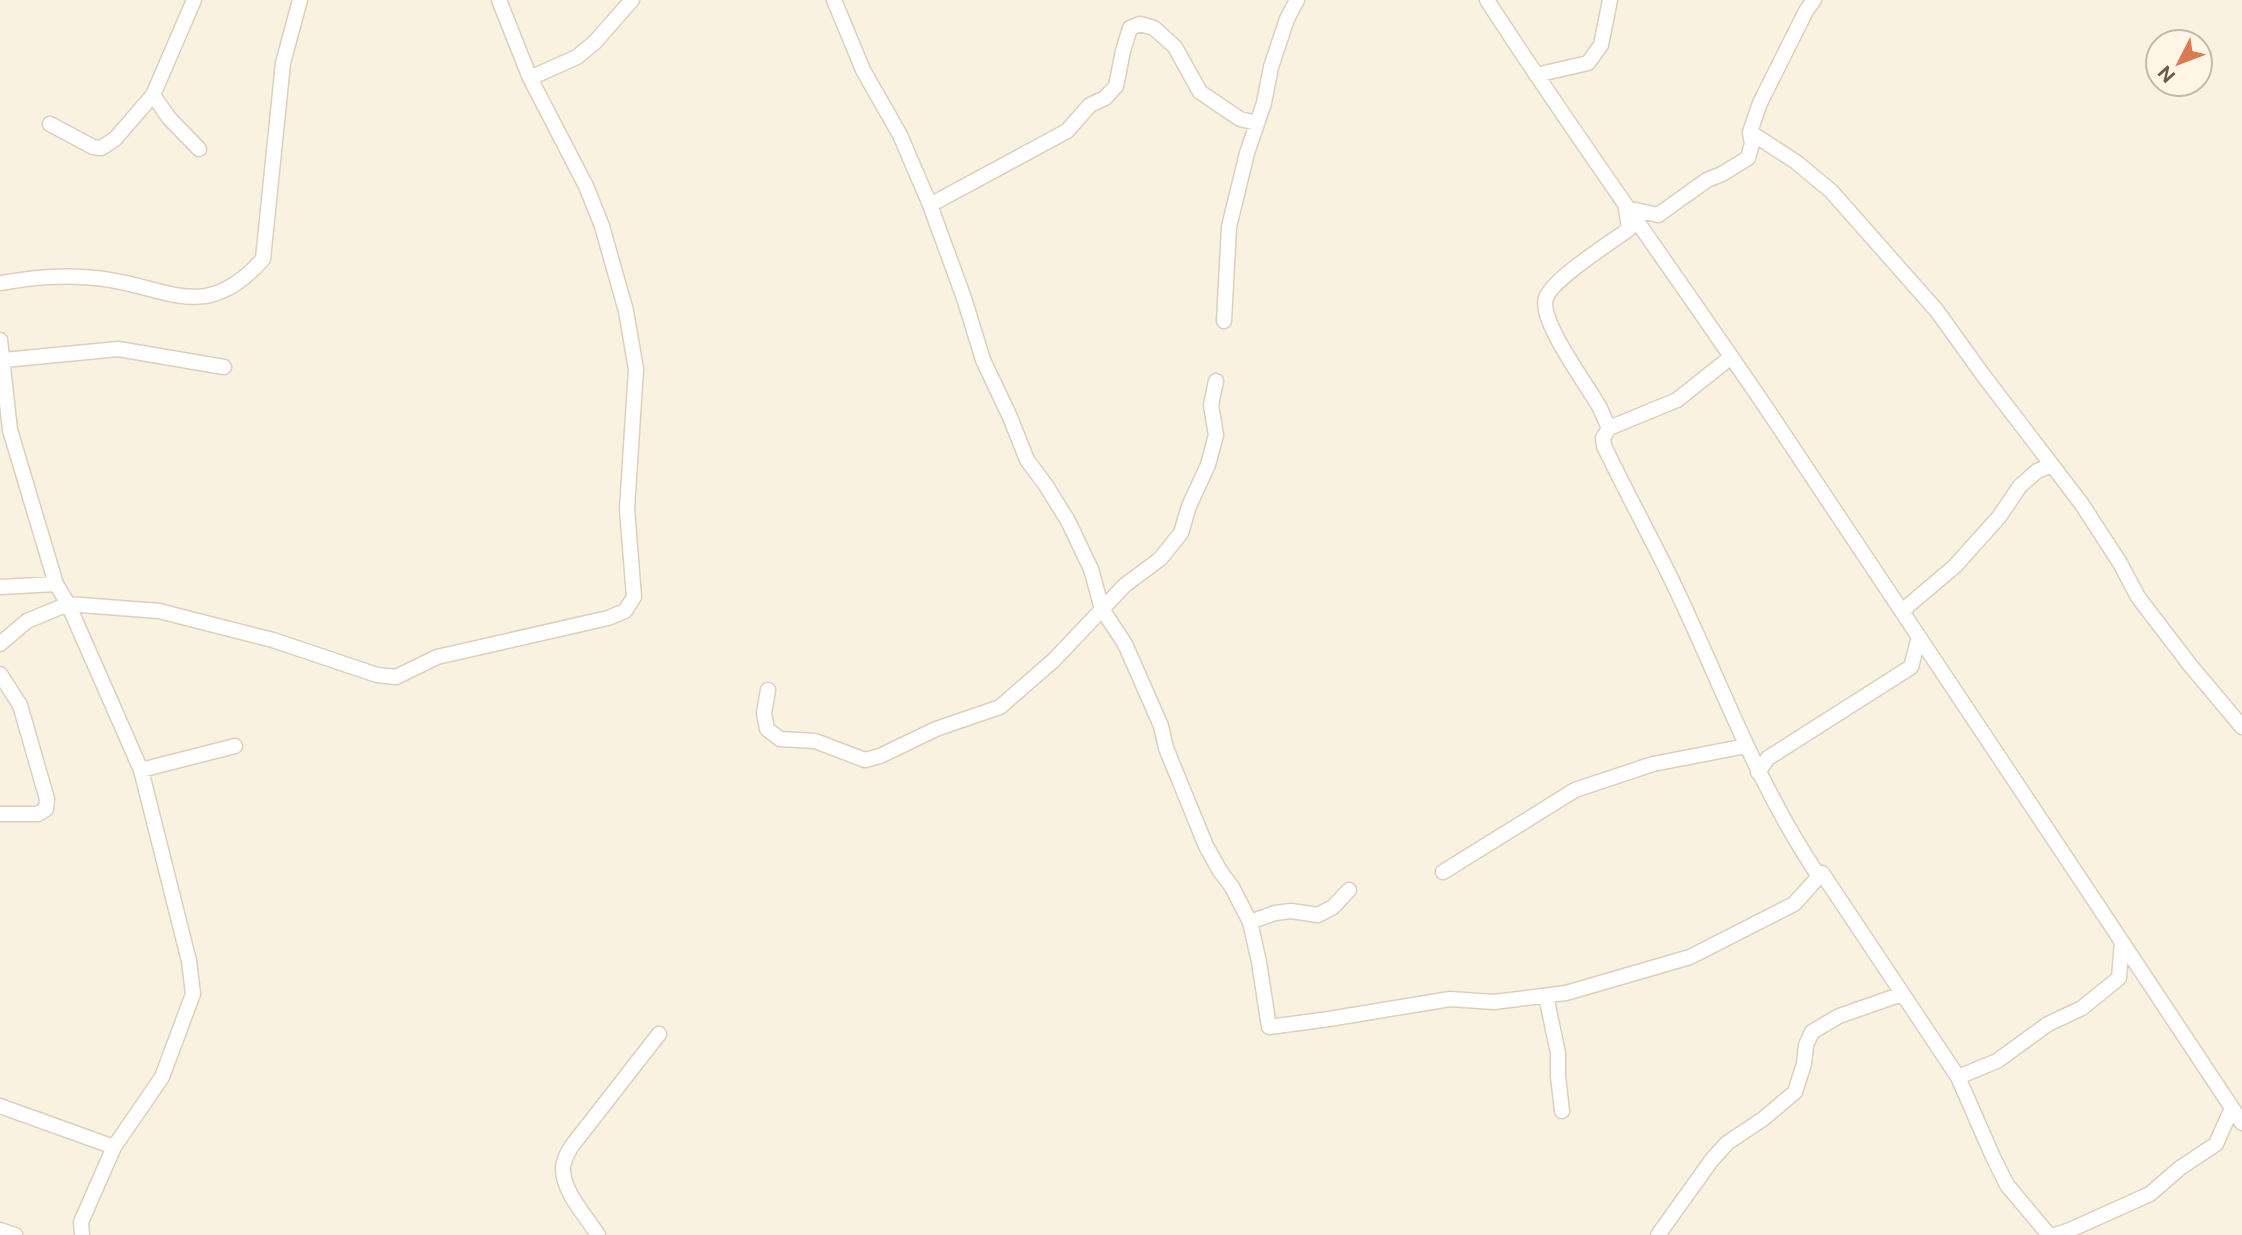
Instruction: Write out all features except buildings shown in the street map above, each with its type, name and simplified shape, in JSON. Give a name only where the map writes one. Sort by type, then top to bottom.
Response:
[{"type":"street","points":[[50,124],[93,148],[101,148],[114,139],[153,94],[194,0]]},
{"type":"street","points":[[0,283],[42,276],[97,278],[182,297],[216,295],[247,277],[263,259],[283,63],[300,0]]},
{"type":"street","points":[[0,644],[27,621],[68,604],[159,611],[273,640],[377,675],[396,677],[437,657],[608,618],[625,611],[634,597],[627,509],[636,369],[626,312],[602,226],[586,186],[530,78],[499,0]]},
{"type":"street","points":[[530,78],[577,57],[595,43],[632,0]]},
{"type":"street","points":[[834,0],[863,70],[900,135],[930,205],[983,360],[1027,460],[1068,522],[1091,569],[1102,609],[1125,644],[1147,694],[1206,846],[1250,922],[1269,1027],[1450,999],[1494,1002],[1566,993],[1690,957],[1735,936],[1794,904],[1822,873]]},
{"type":"street","points":[[1224,321],[1229,228],[1247,153],[1264,103],[1271,67],[1287,19],[1297,0]]},
{"type":"street","points":[[1487,0],[2040,816],[2242,1123]]},
{"type":"street","points":[[1536,75],[1588,63],[1601,44],[1610,0]]},
{"type":"street","points":[[1626,208],[1658,215],[1707,180],[1748,158],[1752,144],[1750,132],[1768,85],[1814,0]]},
{"type":"street","points":[[930,205],[1068,131],[1090,105],[1105,98],[1116,86],[1130,28],[1140,24],[1154,28],[1175,47],[1200,92],[1240,119],[1257,123]]},
{"type":"street","points":[[153,94],[169,118],[200,149]]},
{"type":"street","points":[[1750,132],[1831,191],[1937,311],[2081,503],[2120,563],[2138,597],[2242,727]]},
{"type":"street","points":[[1609,428],[1546,315],[1545,306],[1546,297],[1552,287],[1629,229],[1626,208]]},
{"type":"street","points":[[0,340],[10,430],[56,584],[68,604],[141,770],[189,961],[193,994],[162,1077],[114,1147],[81,1222],[82,1235]]},
{"type":"street","points":[[4,360],[118,349],[224,367]]},
{"type":"street","points":[[1731,357],[1677,400],[1609,428],[1603,439],[1604,446],[1675,589],[1758,772],[1800,848],[1818,875],[1822,873]]},
{"type":"street","points":[[768,690],[764,713],[767,729],[780,739],[815,741],[865,760],[880,756],[936,729],[1000,707],[1055,660],[1125,585],[1160,559],[1181,533],[1189,506],[1208,465],[1216,435],[1211,405],[1216,381]]},
{"type":"street","points":[[1902,611],[1955,566],[1999,517],[2020,486],[2037,471],[2052,465]]},
{"type":"street","points":[[0,587],[56,584]]},
{"type":"street","points":[[1758,772],[1768,758],[1911,667],[1919,637]]},
{"type":"street","points":[[0,674],[20,705],[47,799],[46,809],[38,814],[0,814]]},
{"type":"street","points":[[141,770],[235,746]]},
{"type":"street","points":[[1443,872],[1575,790],[1653,764],[1748,751],[1768,758]]},
{"type":"street","points":[[1822,873],[1958,1077],[2007,1185],[2049,1235]]},
{"type":"street","points":[[1250,922],[1290,911],[1318,915],[1333,907],[1349,890]]},
{"type":"street","points":[[1958,1077],[1997,1061],[2048,1024],[2082,1008],[2119,978],[2122,942]]},
{"type":"street","points":[[1658,1235],[1727,1143],[1763,1119],[1795,1092],[1804,1064],[1806,1045],[1812,1032],[1839,1016],[1902,994]]},
{"type":"street","points":[[1546,996],[1558,1053],[1562,1111]]},
{"type":"street","points":[[598,1235],[565,1183],[565,1158],[659,1034]]},
{"type":"street","points":[[0,1106],[114,1147]]},
{"type":"street","points":[[2055,1235],[2150,1194],[2180,1168],[2216,1144],[2232,1108]]},
{"type":"street","points":[[0,1230],[15,1235]]}]
